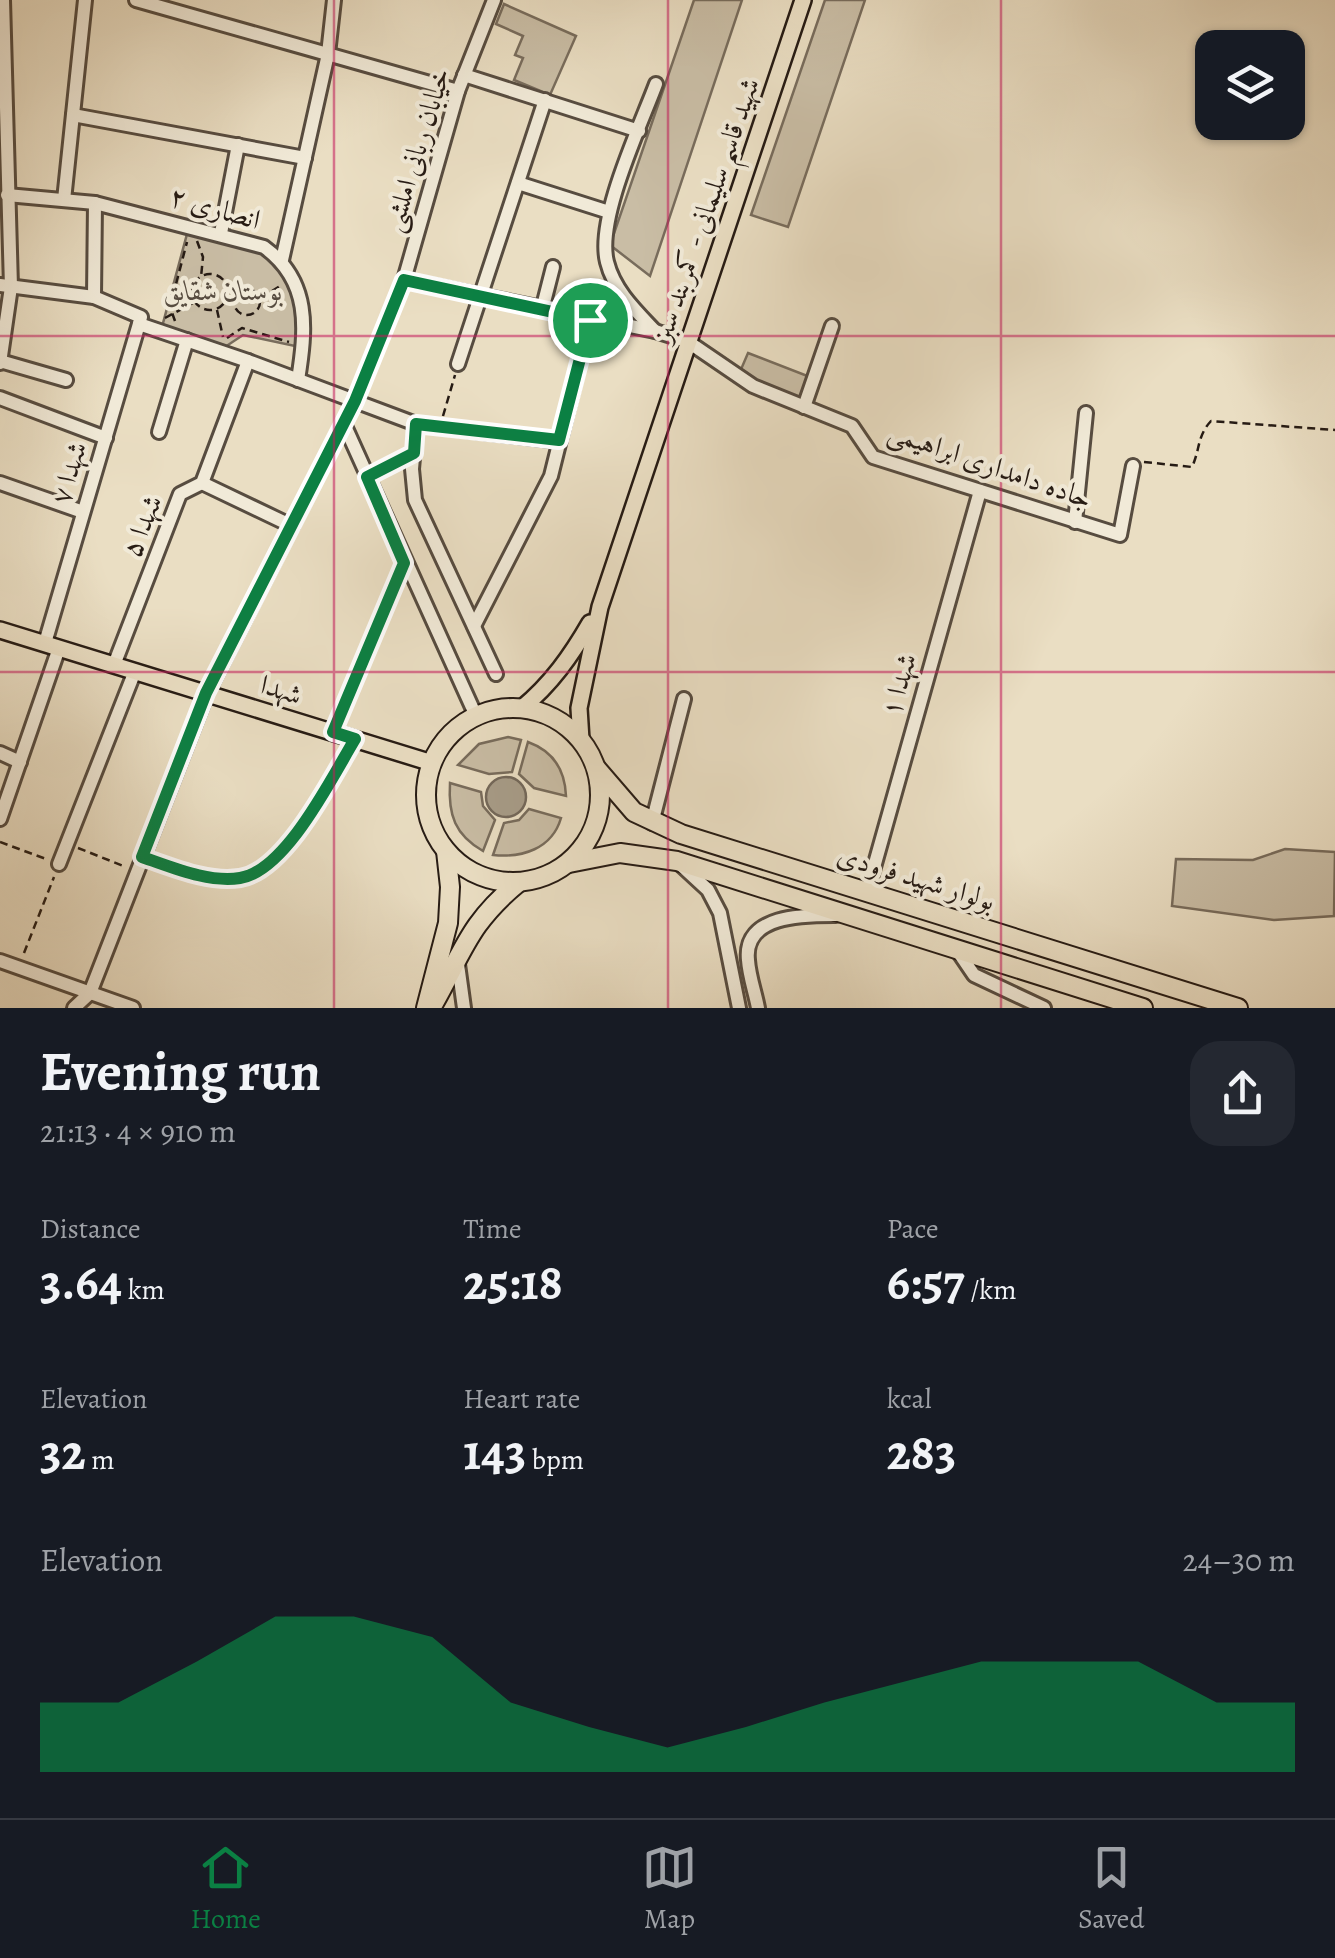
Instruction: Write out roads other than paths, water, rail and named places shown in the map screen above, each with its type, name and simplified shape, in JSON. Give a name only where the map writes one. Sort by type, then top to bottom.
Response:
[{"type":"highway","points":[[522,708],[565,724],[582,740],[597,769],[601,794],[597,820],[586,843],[569,862],[546,876],[498,882],[478,876],[446,851],[427,809],[427,786],[432,763],[458,728],[476,716],[498,709],[522,708]]},
{"type":"highway","name":"بولوار شهید فرودی","points":[[597,769],[634,812],[652,823],[1238,1008]]},
{"type":"highway","points":[[435,1004],[448,923],[446,851]]},
{"type":"highway","name":"بولوار شهید فرودی","points":[[569,862],[620,853],[677,861],[1144,1008]]},
{"type":"highway","points":[[435,1004],[476,923],[519,882]]},
{"type":"main road","name":"شهید قاسم سلیمانی - کمربند سبز","points":[[600,607],[803,0]]},
{"type":"main road","points":[[522,708],[571,657],[600,607]]},
{"type":"main road","points":[[582,740],[580,708],[600,607]]},
{"type":"main road","name":"شهدا","points":[[0,630],[432,763]]},
{"type":"street","points":[[3,0],[7,195],[0,362],[66,380]]},
{"type":"street","points":[[64,200],[85,0]]},
{"type":"street","points":[[136,0],[458,91]]},
{"type":"street","points":[[187,15],[190,0]]},
{"type":"street","points":[[282,260],[328,54],[334,0]]},
{"type":"street","name":"خیابان ربانی املشی","points":[[90,992],[206,693],[355,401],[404,280],[458,91],[494,0]]},
{"type":"street","points":[[464,75],[639,130]]},
{"type":"street","points":[[654,331],[628,302],[611,274],[604,250],[609,212],[656,84]]},
{"type":"street","points":[[458,364],[545,100]]},
{"type":"street","points":[[73,115],[305,158]]},
{"type":"street","points":[[216,238],[238,145]]},
{"type":"street","points":[[518,183],[609,212]]},
{"type":"street","name":"انصاری ۲","points":[[7,195],[95,203],[216,238],[264,247],[282,260],[293,277],[301,303],[305,334],[298,380]]},
{"type":"street","points":[[94,297],[95,203]]},
{"type":"street","points":[[542,310],[553,267]]},
{"type":"street","name":"جاده دامداری ابراهیمی","points":[[404,280],[688,341],[752,386],[852,426],[873,457],[1120,534],[1133,466]]},
{"type":"street","points":[[5,286],[94,297],[187,340],[416,424],[559,440]]},
{"type":"street","name":"شهدا ۷","points":[[0,819],[20,762],[84,512],[140,320]]},
{"type":"street","points":[[474,626],[551,476],[590,320]]},
{"type":"street","points":[[804,407],[832,326]]},
{"type":"street","points":[[159,432],[187,340]]},
{"type":"street","name":"شهدا ۵","points":[[114,665],[180,494],[202,483],[248,360]]},
{"type":"street","points":[[0,398],[106,438]]},
{"type":"street","points":[[1074,522],[1086,412]]},
{"type":"street","points":[[344,424],[476,716]]},
{"type":"street","points":[[416,424],[415,500],[496,674]]},
{"type":"street","points":[[0,483],[84,512]]},
{"type":"street","points":[[202,483],[292,526]]},
{"type":"street","name":"شهدا ۱","points":[[866,892],[980,491]]},
{"type":"street","points":[[333,732],[404,563]]},
{"type":"street","points":[[58,864],[135,671]]},
{"type":"street","points":[[652,823],[684,699]]},
{"type":"street","points":[[140,864],[228,879],[245,878],[264,868],[315,806],[355,739]]},
{"type":"street","points":[[0,754],[20,762]]},
{"type":"street","points":[[677,861],[716,901],[739,1008]]},
{"type":"street","points":[[758,1008],[747,957],[756,934],[774,921],[795,916],[845,915]]},
{"type":"street","points":[[958,950],[974,974],[1044,1008]]},
{"type":"street","points":[[457,957],[464,1008]]},
{"type":"street","points":[[0,961],[132,1008]]},
{"type":"street","points":[[74,1008],[90,992]]},
{"type":"park label","name":"بوستان شقایق","points":[[223,291]]}]
